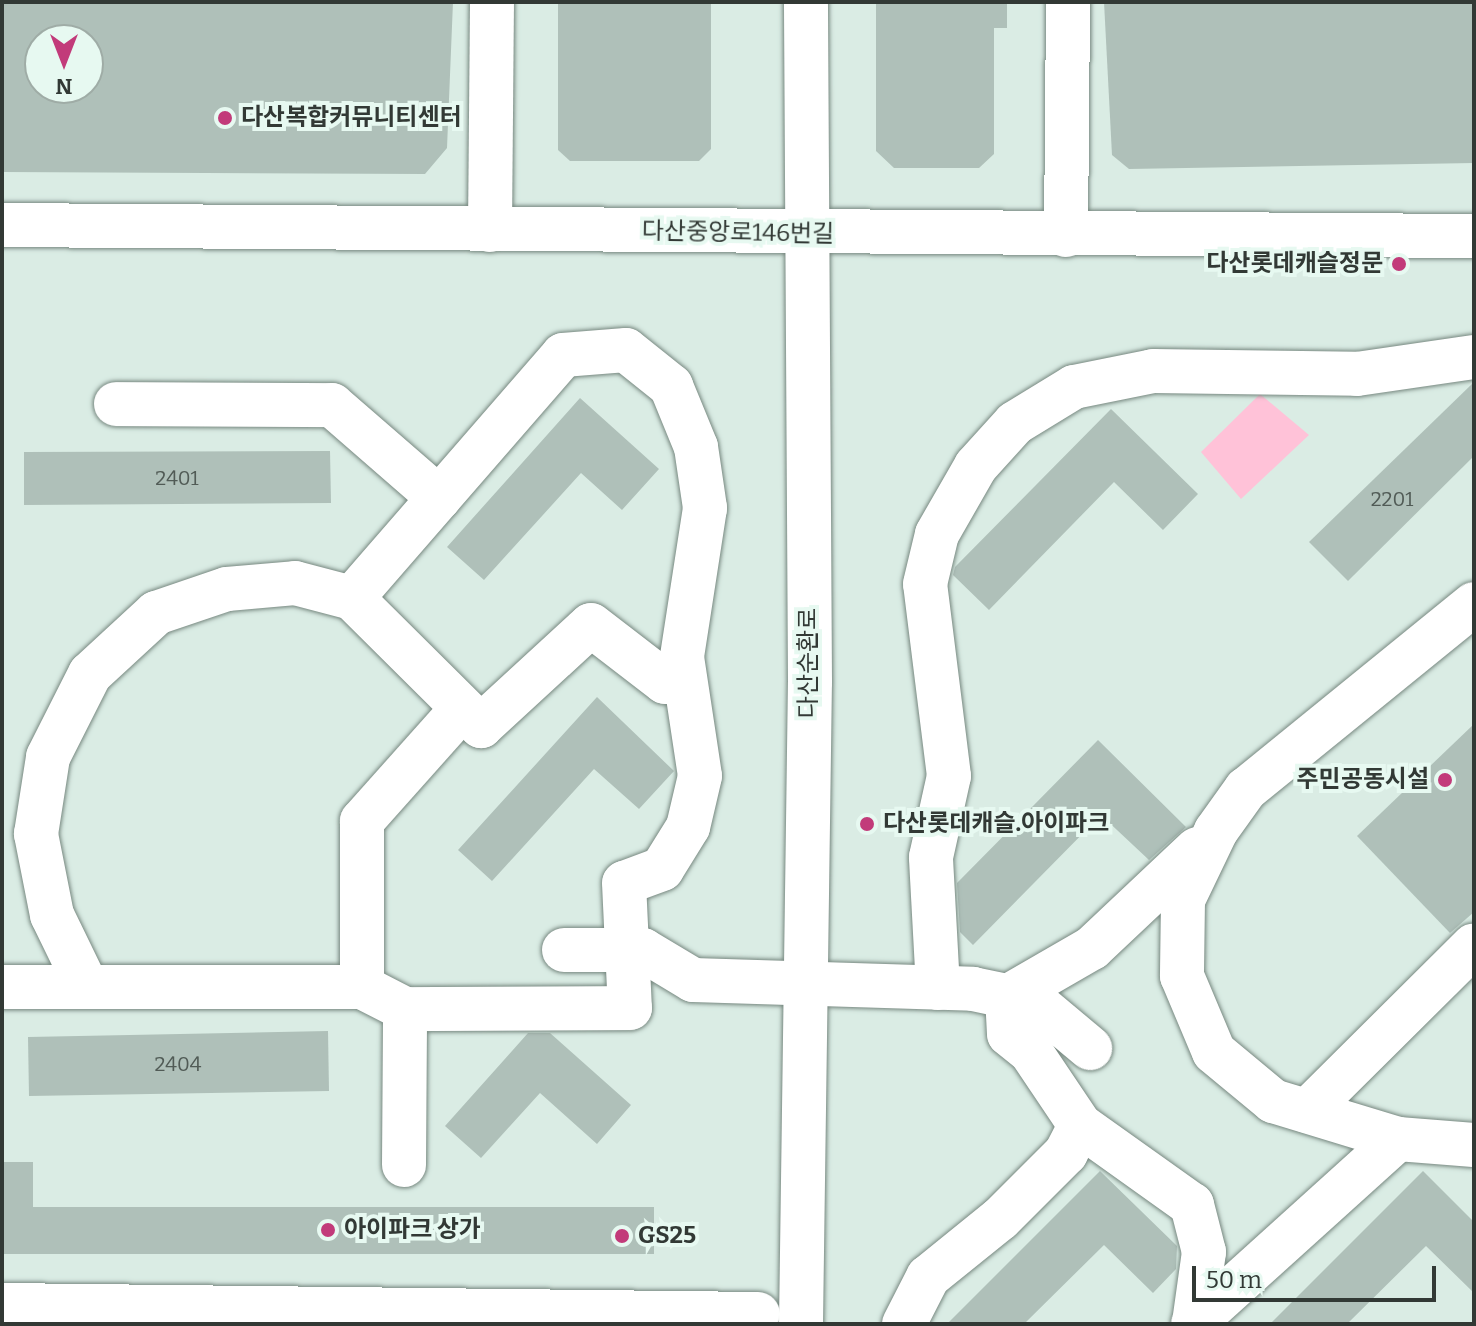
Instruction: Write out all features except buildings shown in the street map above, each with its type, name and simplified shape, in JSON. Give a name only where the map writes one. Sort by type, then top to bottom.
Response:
[{"type":"street","points":[[490,230],[492,2]]},
{"type":"street","name":"다산순환로","points":[[801,1324],[810,234],[806,2]]},
{"type":"street","points":[[1066,235],[1068,2]]},
{"type":"street","name":"다산중앙로146번길","points":[[2,225],[810,234],[1474,236]]},
{"type":"street","points":[[2,987],[362,987],[405,1009],[630,1008],[624,883],[662,869],[688,827],[700,776],[684,682],[705,508],[696,447],[671,386],[626,350],[563,355],[352,598]]},
{"type":"street","points":[[938,988],[931,857],[949,776],[925,584],[937,534],[976,466],[1015,423],[1074,387],[1153,371],[1357,374],[1474,357]]},
{"type":"street","points":[[116,404],[332,405],[439,498]]},
{"type":"street","points":[[87,987],[52,915],[36,834],[48,757],[90,674],[156,613],[227,589],[295,583],[352,598],[460,711],[481,726],[591,625],[665,682],[684,682]]},
{"type":"street","points":[[1474,604],[1246,789],[1216,831],[1183,900],[1182,976],[1214,1052],[1273,1101],[1398,1139],[1474,1145]]},
{"type":"street","points":[[362,987],[362,821],[460,711]]},
{"type":"street","points":[[1007,997],[1092,948],[1216,831]]},
{"type":"street","points":[[1307,1111],[1474,945]]},
{"type":"street","points":[[564,950],[643,950],[693,980],[938,988],[1035,1002],[1090,1048]]},
{"type":"street","points":[[1007,997],[1009,1034],[1031,1052],[1080,1125],[1192,1205],[1204,1252],[1194,1324]]},
{"type":"street","points":[[404,1165],[405,1009]]},
{"type":"street","points":[[904,1324],[928,1277],[1011,1208],[1066,1153],[1080,1125]]},
{"type":"street","points":[[1194,1324],[1398,1139]]},
{"type":"street","points":[[2,1305],[763,1319],[802,1266]]},
{"type":"shaded area","points":[[1260,394],[1309,435],[1241,499],[1201,452]]},
{"type":"place","name":"다산복합커뮤니티센터","points":[[225,118]]},
{"type":"place","name":"다산롯데캐슬정문","points":[[1399,264]]},
{"type":"place","name":"주민공동시설","points":[[1445,780]]},
{"type":"place","name":"다산롯데캐슬.아이파크","points":[[867,824]]},
{"type":"place","name":"아이파크 상가","points":[[328,1230]]},
{"type":"place","name":"GS25","points":[[622,1236]]}]
